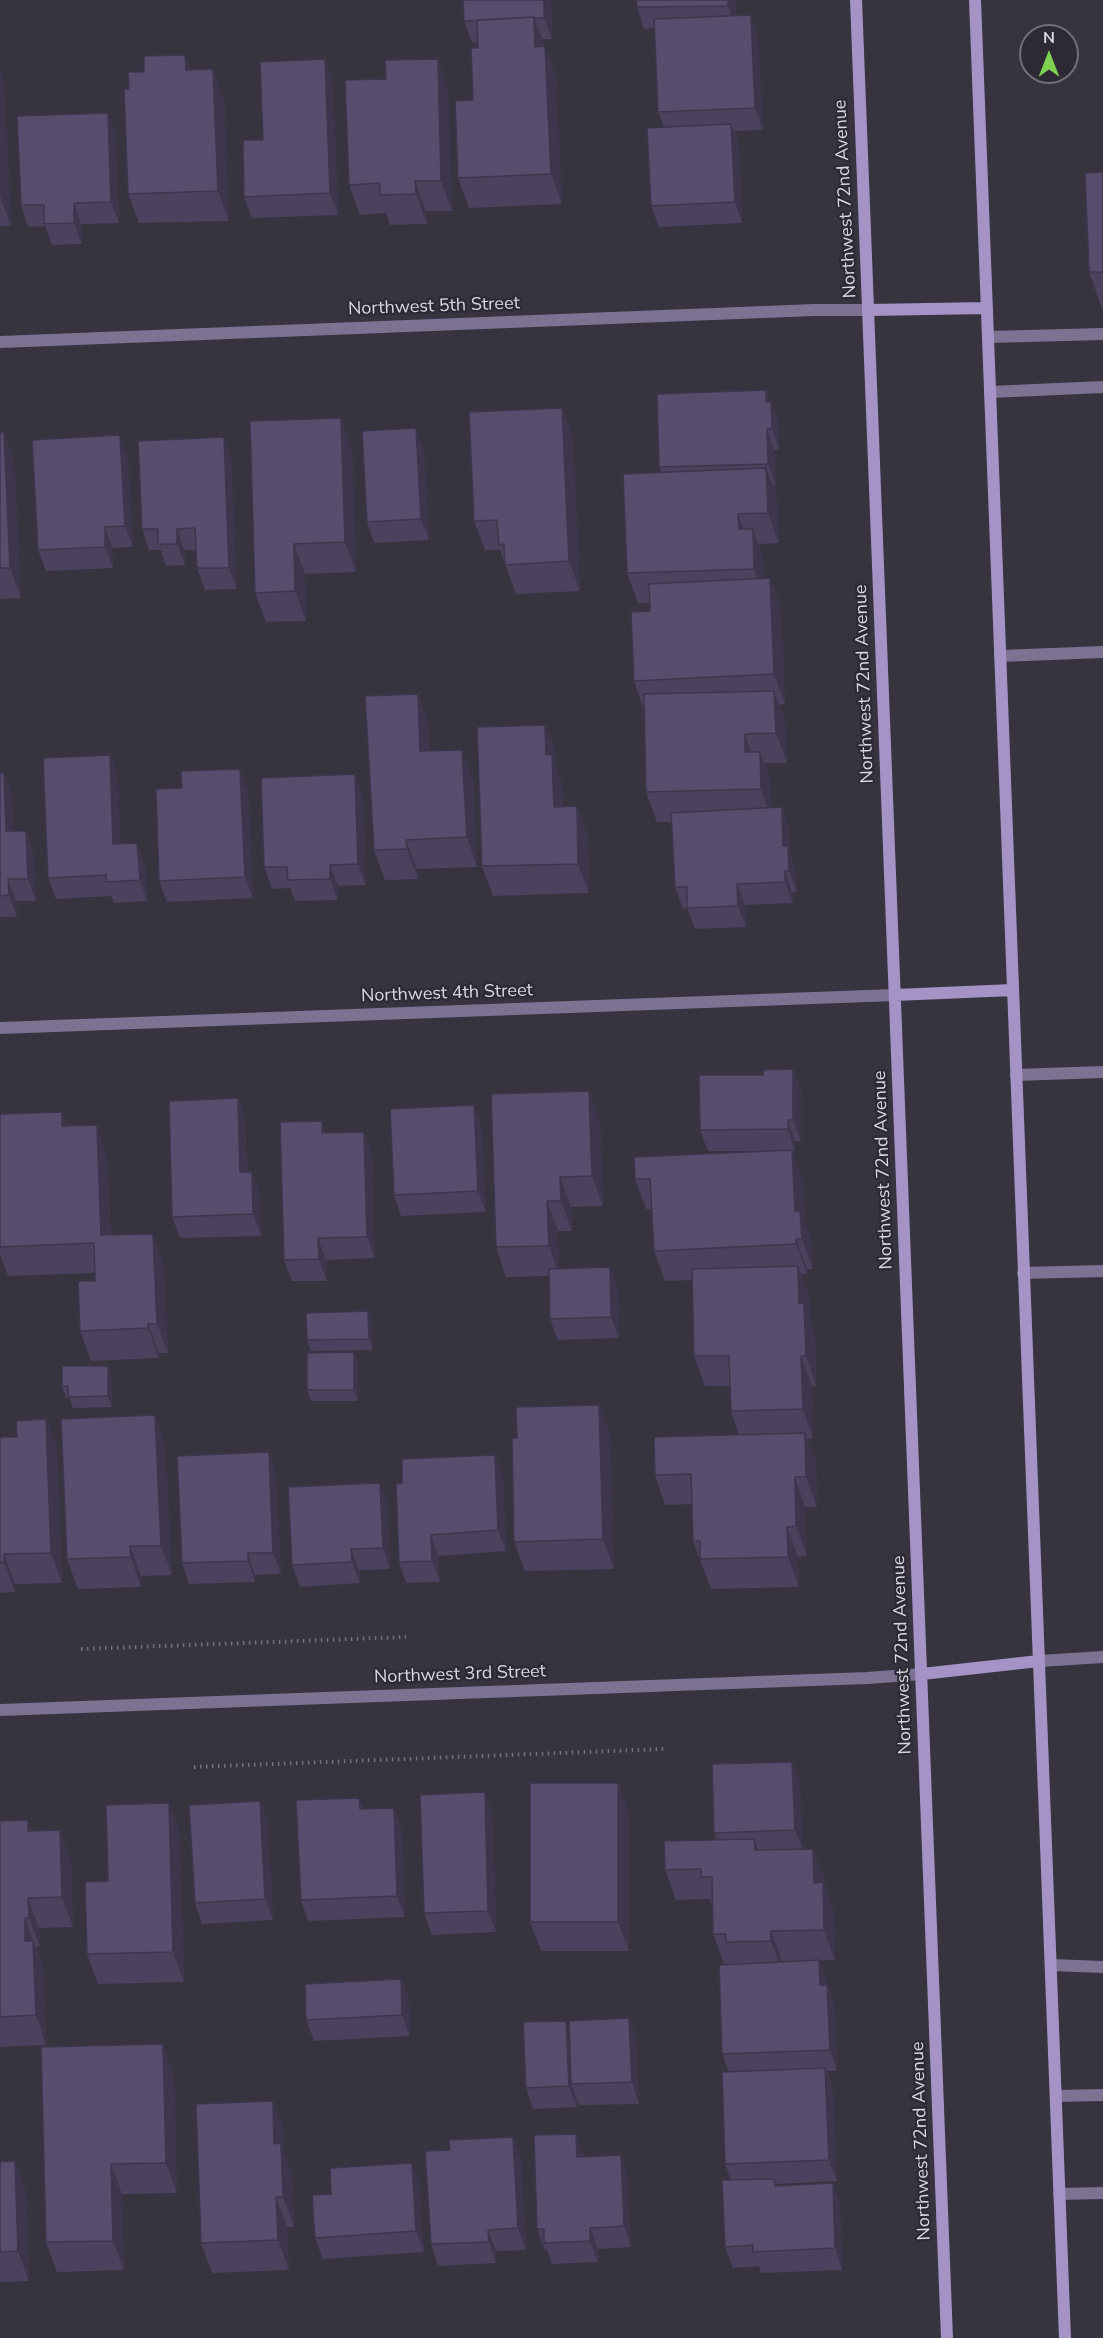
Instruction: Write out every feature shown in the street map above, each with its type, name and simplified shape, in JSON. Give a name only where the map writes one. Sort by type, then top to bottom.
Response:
[{"type":"main road","name":"Northwest 72nd Avenue","points":[[856,0],[947,2338]]},
{"type":"main road","points":[[975,0],[1065,2338]]},
{"type":"main road","points":[[869,310],[987,308]]},
{"type":"main road","points":[[895,995],[1013,990]]},
{"type":"main road","points":[[922,1674],[1039,1661]]},
{"type":"street","name":"Northwest 5th Street","points":[[0,342],[869,310]]},
{"type":"street","points":[[988,337],[1103,334]]},
{"type":"street","points":[[990,392],[1103,387]]},
{"type":"street","points":[[1000,656],[1103,652]]},
{"type":"street","name":"Northwest 4th Street","points":[[0,1028],[895,995]]},
{"type":"street","points":[[1016,1075],[1103,1072]]},
{"type":"street","points":[[1023,1272],[1103,1271]]},
{"type":"street","points":[[1039,1661],[1103,1656]]},
{"type":"street","name":"Northwest 3rd Street","points":[[0,1710],[867,1678],[922,1674]]},
{"type":"street","points":[[1052,1965],[1103,1967]]},
{"type":"street","points":[[1056,2096],[1103,2095]]},
{"type":"street","points":[[1059,2194],[1103,2193]]},
{"type":"path","points":[[81,1649],[406,1637]]},
{"type":"path","points":[[194,1767],[664,1749]]},
{"type":"building","points":[[463,0],[544,0],[544,18],[464,21]]},
{"type":"building","points":[[636,0],[728,0],[728,6],[637,7]]},
{"type":"building","points":[[751,15],[755,108],[658,112],[654,19]]},
{"type":"building","points":[[534,17],[535,47],[545,46],[551,174],[458,178],[455,101],[473,100],[471,48],[478,48],[477,20]]},
{"type":"building","points":[[185,55],[186,70],[213,69],[218,191],[128,194],[124,89],[129,89],[128,72],[144,72],[144,56]]},
{"type":"building","points":[[325,59],[330,193],[244,197],[243,140],[263,140],[260,62]]},
{"type":"building","points":[[438,59],[441,181],[415,181],[416,194],[380,195],[380,183],[349,185],[345,80],[386,79],[385,60]]},
{"type":"building","points":[[108,113],[111,202],[74,203],[74,223],[44,224],[44,205],[21,205],[17,116]]},
{"type":"building","points":[[731,124],[735,202],[651,206],[647,128]]},
{"type":"building","points":[[1103,172],[1103,272],[1089,272],[1085,173]]},
{"type":"building","points":[[766,390],[766,402],[771,402],[772,429],[767,429],[768,464],[659,467],[657,394]]},
{"type":"building","points":[[562,408],[569,561],[505,565],[504,544],[499,545],[497,520],[474,521],[469,412]]},
{"type":"building","points":[[341,418],[345,542],[294,544],[295,591],[255,593],[250,421]]},
{"type":"building","points":[[416,428],[421,519],[367,522],[362,431]]},
{"type":"building","points":[[4,432],[10,568],[0,568],[0,433]]},
{"type":"building","points":[[120,435],[125,526],[105,527],[105,547],[38,550],[32,440]]},
{"type":"building","points":[[224,437],[229,568],[197,568],[195,528],[177,529],[177,544],[158,544],[158,529],[142,529],[138,441]]},
{"type":"building","points":[[766,468],[768,513],[738,514],[739,529],[753,529],[754,569],[627,573],[623,474]]},
{"type":"building","points":[[770,578],[774,674],[634,681],[631,612],[650,611],[649,584]]},
{"type":"building","points":[[774,691],[776,733],[745,734],[745,752],[760,752],[761,789],[646,792],[644,694]]},
{"type":"building","points":[[418,694],[420,751],[462,750],[467,837],[406,840],[407,849],[374,850],[365,696]]},
{"type":"building","points":[[545,725],[546,755],[552,754],[554,807],[577,806],[578,864],[482,866],[477,727]]},
{"type":"building","points":[[110,755],[113,844],[137,843],[140,880],[106,882],[106,875],[48,878],[43,758]]},
{"type":"building","points":[[240,769],[245,877],[159,881],[156,789],[182,788],[181,771]]},
{"type":"building","points":[[0,773],[4,773],[6,831],[26,831],[28,879],[8,879],[9,895],[0,896]]},
{"type":"building","points":[[355,774],[358,864],[330,865],[330,879],[288,880],[287,867],[264,867],[261,778]]},
{"type":"building","points":[[782,807],[783,846],[788,846],[789,871],[785,871],[785,882],[737,884],[738,906],[687,908],[687,887],[675,887],[671,813]]},
{"type":"building","points":[[793,1069],[793,1120],[788,1120],[788,1129],[700,1130],[699,1075],[763,1075],[763,1070]]},
{"type":"building","points":[[589,1091],[592,1176],[560,1177],[561,1201],[547,1201],[549,1246],[496,1247],[491,1094]]},
{"type":"building","points":[[238,1098],[240,1172],[252,1172],[253,1214],[172,1217],[169,1101]]},
{"type":"building","points":[[474,1105],[478,1191],[394,1195],[390,1109]]},
{"type":"building","points":[[62,1112],[62,1126],[97,1125],[101,1235],[153,1234],[157,1324],[148,1324],[148,1328],[80,1331],[78,1281],[95,1281],[94,1243],[0,1247],[0,1114]]},
{"type":"building","points":[[322,1121],[322,1133],[364,1132],[367,1237],[318,1238],[319,1259],[284,1260],[280,1122]]},
{"type":"building","points":[[792,1150],[795,1211],[800,1211],[802,1239],[796,1239],[796,1244],[654,1251],[650,1179],[635,1179],[634,1157]]},
{"type":"building","points":[[798,1266],[799,1303],[804,1303],[806,1356],[801,1356],[803,1409],[731,1411],[729,1356],[694,1356],[692,1269]]},
{"type":"building","points":[[610,1267],[611,1317],[550,1319],[549,1269]]},
{"type":"building","points":[[368,1311],[369,1339],[307,1340],[306,1313]]},
{"type":"building","points":[[354,1352],[354,1390],[307,1390],[307,1353]]},
{"type":"building","points":[[62,1366],[108,1366],[108,1396],[68,1397],[68,1386],[62,1386]]},
{"type":"building","points":[[599,1405],[603,1539],[514,1542],[512,1438],[517,1438],[516,1407]]},
{"type":"building","points":[[155,1415],[161,1546],[130,1546],[131,1557],[67,1559],[61,1419]]},
{"type":"building","points":[[46,1419],[51,1553],[4,1554],[4,1562],[0,1563],[0,1437],[17,1437],[16,1421]]},
{"type":"building","points":[[805,1433],[806,1477],[795,1477],[796,1526],[787,1527],[788,1557],[700,1559],[700,1541],[693,1541],[691,1474],[655,1475],[654,1437]]},
{"type":"building","points":[[269,1452],[273,1553],[248,1553],[248,1561],[182,1563],[177,1456]]},
{"type":"building","points":[[495,1455],[498,1530],[431,1535],[432,1561],[399,1562],[396,1484],[402,1483],[402,1459]]},
{"type":"building","points":[[380,1483],[383,1548],[351,1549],[352,1562],[292,1565],[288,1487]]},
{"type":"building","points":[[792,1762],[795,1830],[714,1833],[712,1764]]},
{"type":"building","points":[[530,1783],[618,1783],[618,1922],[530,1922]]},
{"type":"building","points":[[485,1792],[488,1911],[424,1913],[420,1795]]},
{"type":"building","points":[[359,1798],[360,1809],[394,1808],[397,1896],[301,1900],[296,1800]]},
{"type":"building","points":[[260,1801],[265,1899],[195,1903],[189,1805]]},
{"type":"building","points":[[169,1803],[173,1952],[87,1954],[85,1882],[108,1881],[106,1805]]},
{"type":"building","points":[[28,1820],[28,1831],[60,1830],[62,1897],[28,1898],[29,1918],[25,1918],[25,1941],[33,1941],[36,2015],[0,2017],[0,1821]]},
{"type":"building","points":[[754,1839],[755,1850],[813,1849],[814,1883],[823,1882],[824,1930],[771,1931],[771,1941],[726,1942],[726,1934],[713,1934],[712,1877],[701,1877],[701,1869],[665,1870],[664,1841]]},
{"type":"building","points":[[819,1960],[820,1985],[827,1985],[830,2050],[722,2054],[719,1965]]},
{"type":"building","points":[[401,1979],[402,2015],[306,2020],[305,1984]]},
{"type":"building","points":[[629,2018],[632,2082],[571,2084],[569,2021]]},
{"type":"building","points":[[566,2021],[569,2086],[526,2088],[523,2022]]},
{"type":"building","points":[[163,2044],[166,2163],[111,2164],[113,2241],[46,2242],[41,2047]]},
{"type":"building","points":[[825,2068],[829,2160],[725,2164],[722,2072]]},
{"type":"building","points":[[273,2101],[274,2144],[281,2143],[283,2197],[276,2197],[278,2240],[201,2243],[196,2104]]},
{"type":"building","points":[[576,2134],[577,2157],[621,2155],[624,2226],[590,2228],[590,2241],[544,2243],[544,2229],[537,2229],[534,2135]]},
{"type":"building","points":[[513,2137],[518,2228],[488,2230],[489,2242],[431,2244],[425,2151],[450,2150],[449,2140]]},
{"type":"building","points":[[15,2161],[18,2251],[0,2252],[0,2162]]},
{"type":"building","points":[[412,2163],[416,2231],[315,2238],[312,2195],[331,2194],[330,2168]]},
{"type":"building","points":[[774,2179],[775,2186],[833,2183],[835,2248],[753,2252],[753,2245],[725,2247],[722,2180]]}]
